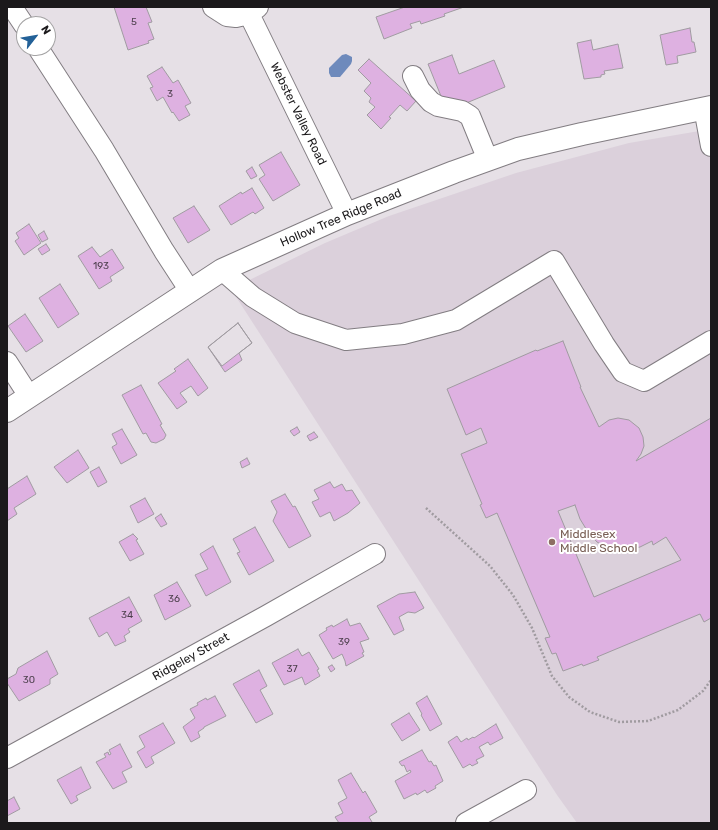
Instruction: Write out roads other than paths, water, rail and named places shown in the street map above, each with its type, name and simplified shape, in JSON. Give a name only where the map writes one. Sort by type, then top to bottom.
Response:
[{"type":"main road","name":"Hollow Tree Ridge Road","points":[[7,411],[222,270],[347,214],[454,172],[518,149],[707,108]]},
{"type":"street","points":[[12,7],[18,16]]},
{"type":"street","name":"Webster Valley Road","points":[[213,7],[227,16],[236,17],[254,11],[347,214]]},
{"type":"street","points":[[43,56],[104,150],[164,251],[190,291]]},
{"type":"street","points":[[413,76],[420,90],[431,102],[438,106],[462,111],[470,116],[488,160]]},
{"type":"street","points":[[707,108],[711,146]]},
{"type":"street","points":[[222,270],[253,297],[295,323],[346,340],[403,334],[456,320],[554,261],[604,344],[623,372],[644,380],[711,341]]},
{"type":"street","points":[[7,362],[29,396]]},
{"type":"street","name":"Ridgeley Street","points":[[7,758],[266,616],[375,554]]},
{"type":"street","points":[[466,823],[526,790]]},
{"type":"water","points":[[346,54],[352,57],[351,64],[340,77],[331,77],[329,68],[342,55]]},
{"type":"place","name":"Middlesex Middle School","points":[[552,542]]}]
